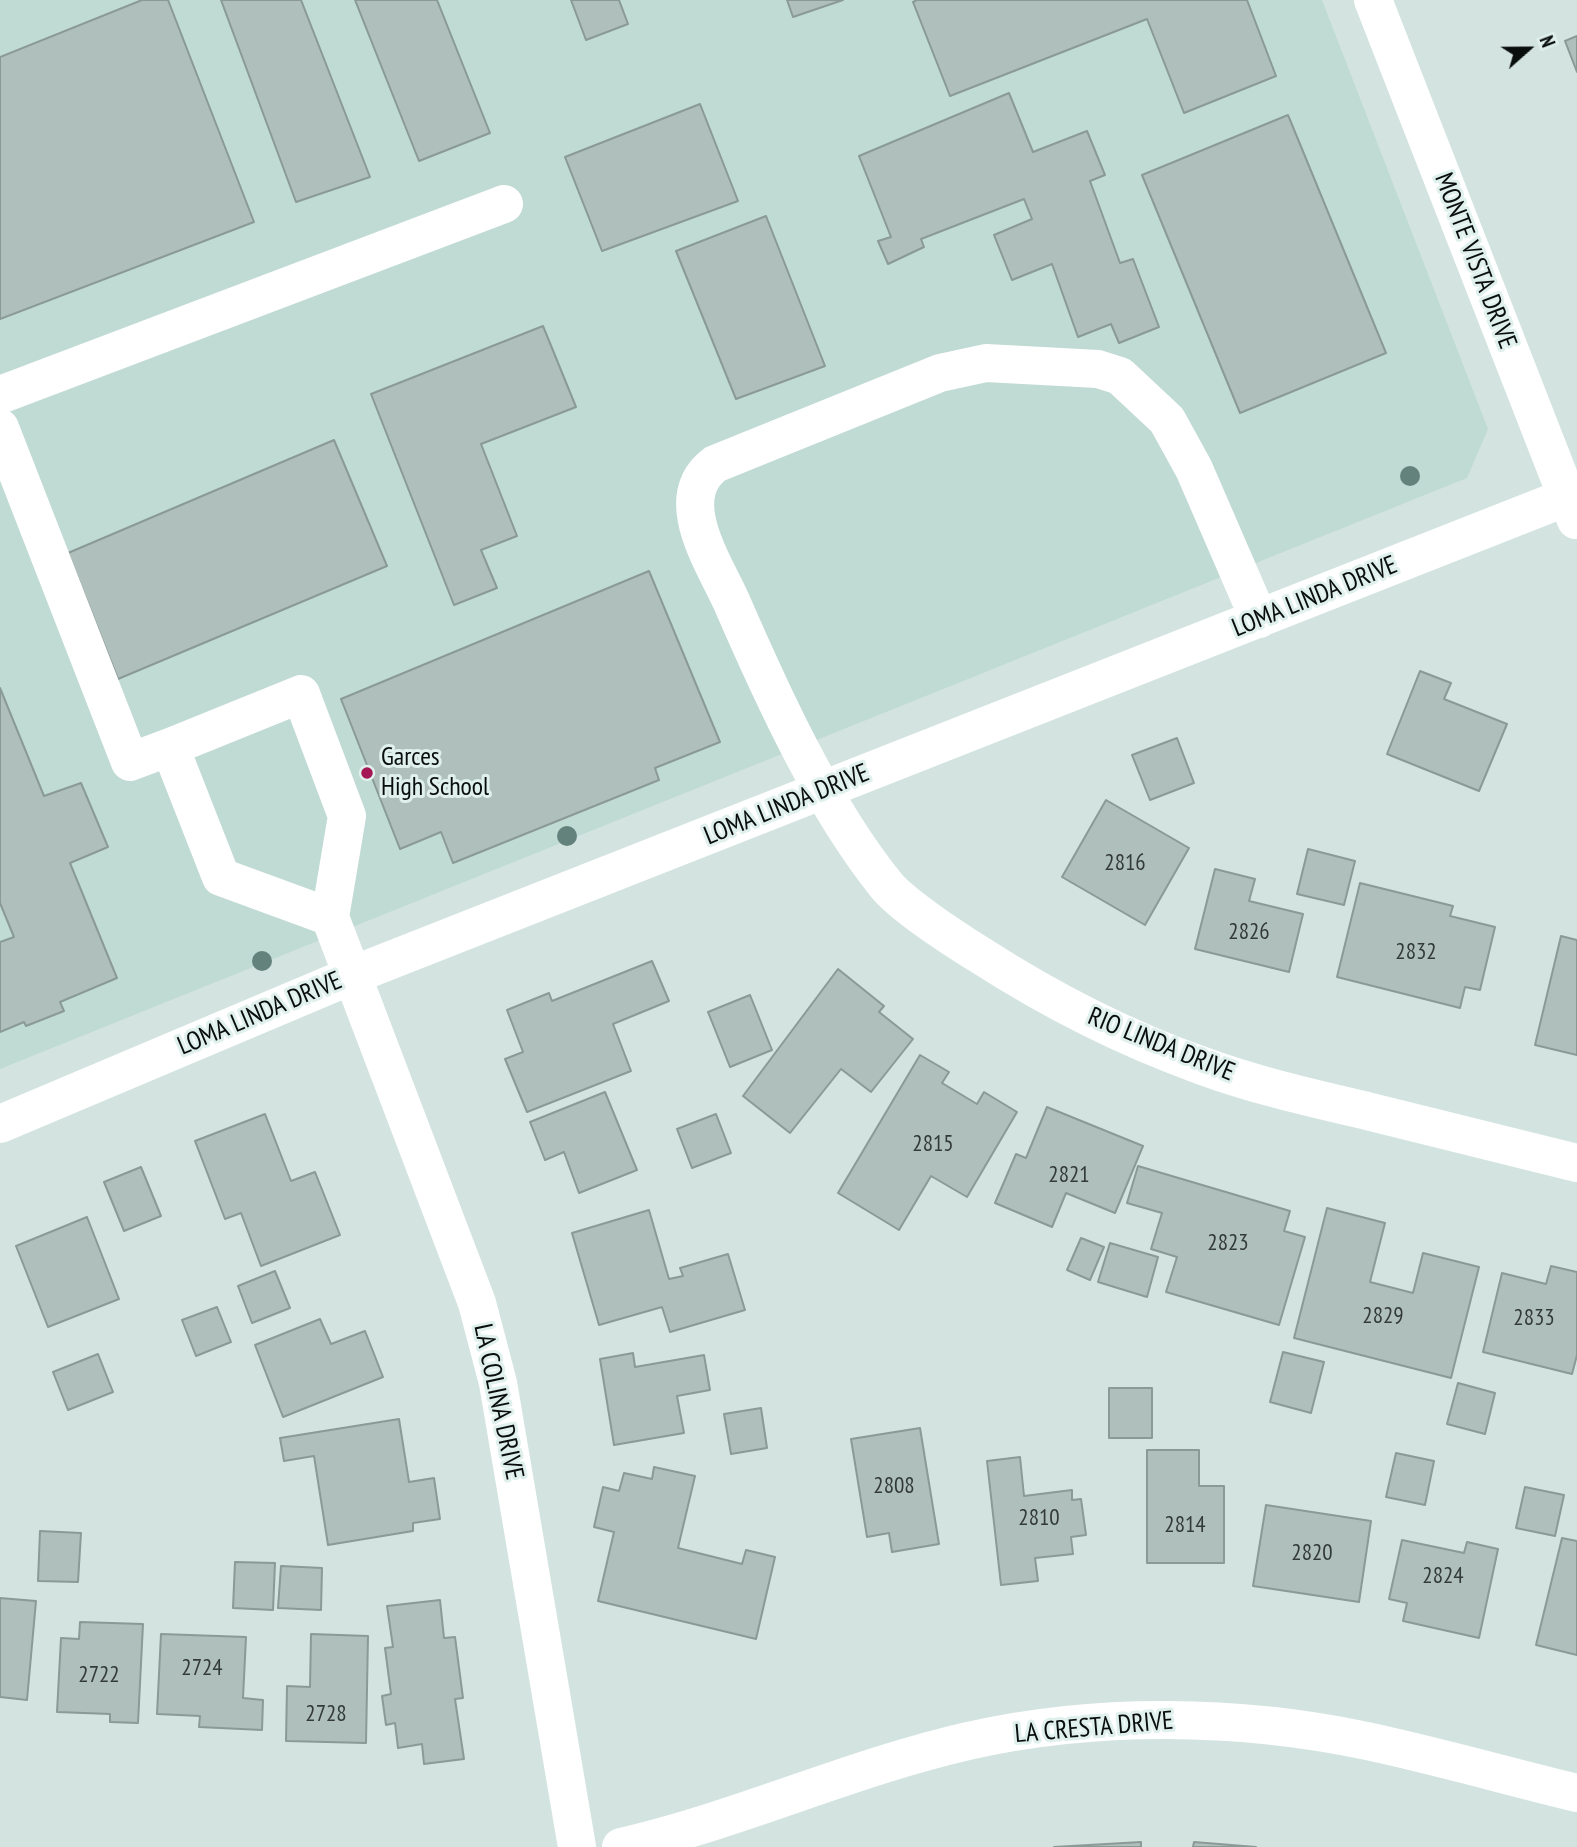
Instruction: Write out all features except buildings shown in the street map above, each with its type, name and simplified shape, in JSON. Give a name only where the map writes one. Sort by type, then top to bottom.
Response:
[{"type":"street","name":"MONTE VISTA DRIVE","points":[[1373,0],[1574,504]]},
{"type":"street","points":[[0,394],[504,204]]},
{"type":"street","name":"RIO LINDA DRIVE","points":[[1259,619],[1194,469],[1167,420],[1120,376],[1098,369],[986,363],[940,373],[715,464],[705,471],[696,493],[694,511],[705,542],[763,673],[823,790],[887,887],[956,940],[1029,986],[1105,1027],[1201,1066],[1288,1092],[1577,1163]]},
{"type":"street","points":[[0,428],[131,762],[301,694],[347,816],[330,917],[221,877],[170,747]]},
{"type":"street","name":"LOMA LINDA DRIVE","points":[[0,1124],[354,975],[823,790],[1259,619],[1574,504]]},
{"type":"street","name":"LA COLINA DRIVE","points":[[330,917],[477,1303],[494,1370],[578,1847]]},
{"type":"street","name":"LA CRESTA DRIVE","points":[[621,1847],[681,1833],[871,1766],[971,1740],[1074,1725],[1177,1721],[1263,1725],[1365,1741],[1577,1793]]},
{"type":"shaded area","name":"Garces High School","points":[[0,0],[1322,0],[1488,429],[1467,478],[0,1069]]},
{"type":"place","name":"Garces High School","points":[[367,773]]}]
